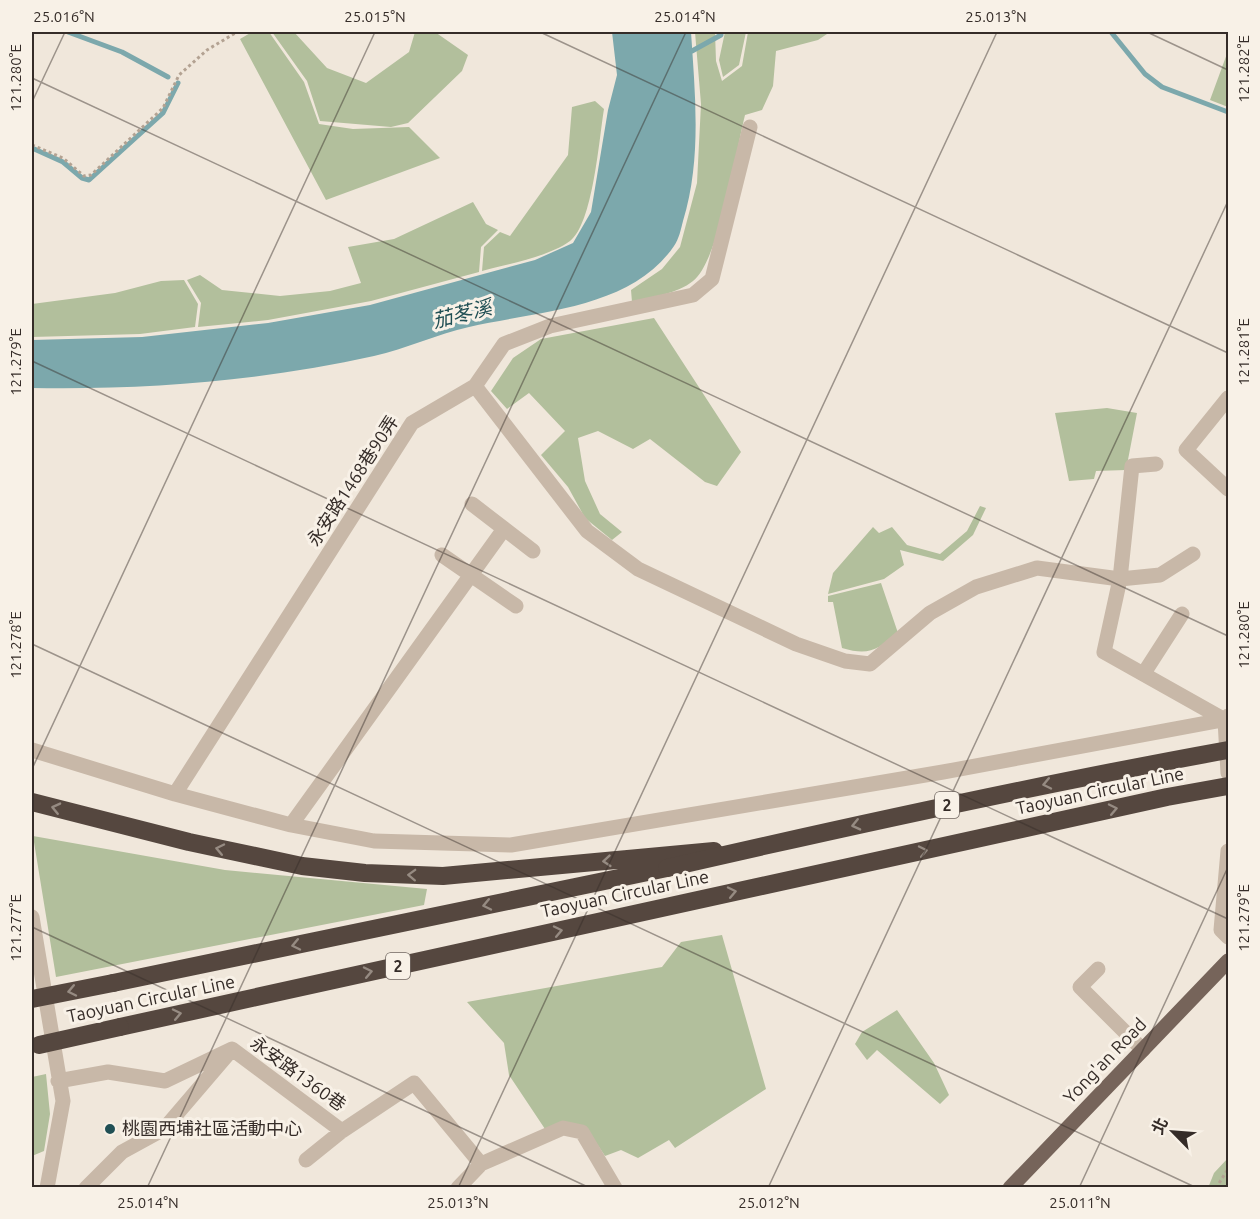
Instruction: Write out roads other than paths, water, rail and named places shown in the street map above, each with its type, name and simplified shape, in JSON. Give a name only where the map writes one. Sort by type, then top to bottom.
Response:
[{"type":"highway","name":"Taoyuan Circular Line","points":[[32,999],[666,862],[759,847],[1111,771],[1228,750]]},
{"type":"highway","name":"Taoyuan Circular Line","points":[[35,1045],[1156,799],[1228,786]]},
{"type":"highway","points":[[32,802],[201,845],[302,866],[365,873],[443,876],[666,862]]},
{"type":"main road","name":"Yong'an Road","points":[[1010,1188],[1228,961]]},
{"type":"street","name":"永安路1468巷90弄","points":[[175,794],[412,423],[475,386],[504,344],[550,326],[693,295],[712,279],[750,127]]},
{"type":"street","points":[[475,386],[587,531],[638,569],[796,644],[845,661],[870,664],[930,613],[976,587],[1037,568],[1120,579],[1160,575],[1193,554]]},
{"type":"street","points":[[1228,398],[1186,450],[1228,489]]},
{"type":"street","points":[[1156,464],[1132,466],[1120,579],[1104,651],[1227,718]]},
{"type":"street","points":[[472,504],[533,551]]},
{"type":"street","points":[[291,825],[504,529]]},
{"type":"street","points":[[442,555],[516,606]]},
{"type":"street","points":[[1144,673],[1182,614]]},
{"type":"street","points":[[32,750],[175,794],[291,825],[374,841],[511,845],[944,772],[1227,718]]},
{"type":"street","points":[[1227,718],[1228,773]]},
{"type":"street","points":[[1228,851],[1221,930],[1228,937]]},
{"type":"street","points":[[32,917],[63,1101],[47,1188]]},
{"type":"street","points":[[1098,969],[1080,987],[1143,1050]]},
{"type":"street","points":[[86,1188],[122,1152],[164,1129],[232,1049]]},
{"type":"street","name":"永安路1360巷","points":[[58,1081],[108,1072],[165,1081],[232,1049],[342,1131]]},
{"type":"street","points":[[306,1160],[342,1131],[414,1083],[482,1164]]},
{"type":"street","points":[[458,1188],[482,1164],[563,1128],[582,1132],[615,1188]]},
{"type":"water","name":"茄苳溪","points":[[612,32],[691,32],[696,127],[689,198],[680,234],[674,246],[656,267],[634,283],[581,304],[469,327],[386,353],[332,365],[204,382],[118,387],[32,388],[32,340],[142,337],[268,323],[370,305],[535,260],[573,243],[591,212],[608,110],[617,75]]},
{"type":"waterway","points":[[68,32],[122,52],[168,77]]},
{"type":"waterway","points":[[692,51],[721,35],[721,32]]},
{"type":"waterway","points":[[1111,32],[1145,74],[1162,87],[1228,112]]},
{"type":"waterway","points":[[32,148],[63,162],[82,178],[89,180],[163,113],[178,83]]},
{"type":"place","name":"桃園西埔社區活動中心","points":[[110,1129]]}]
